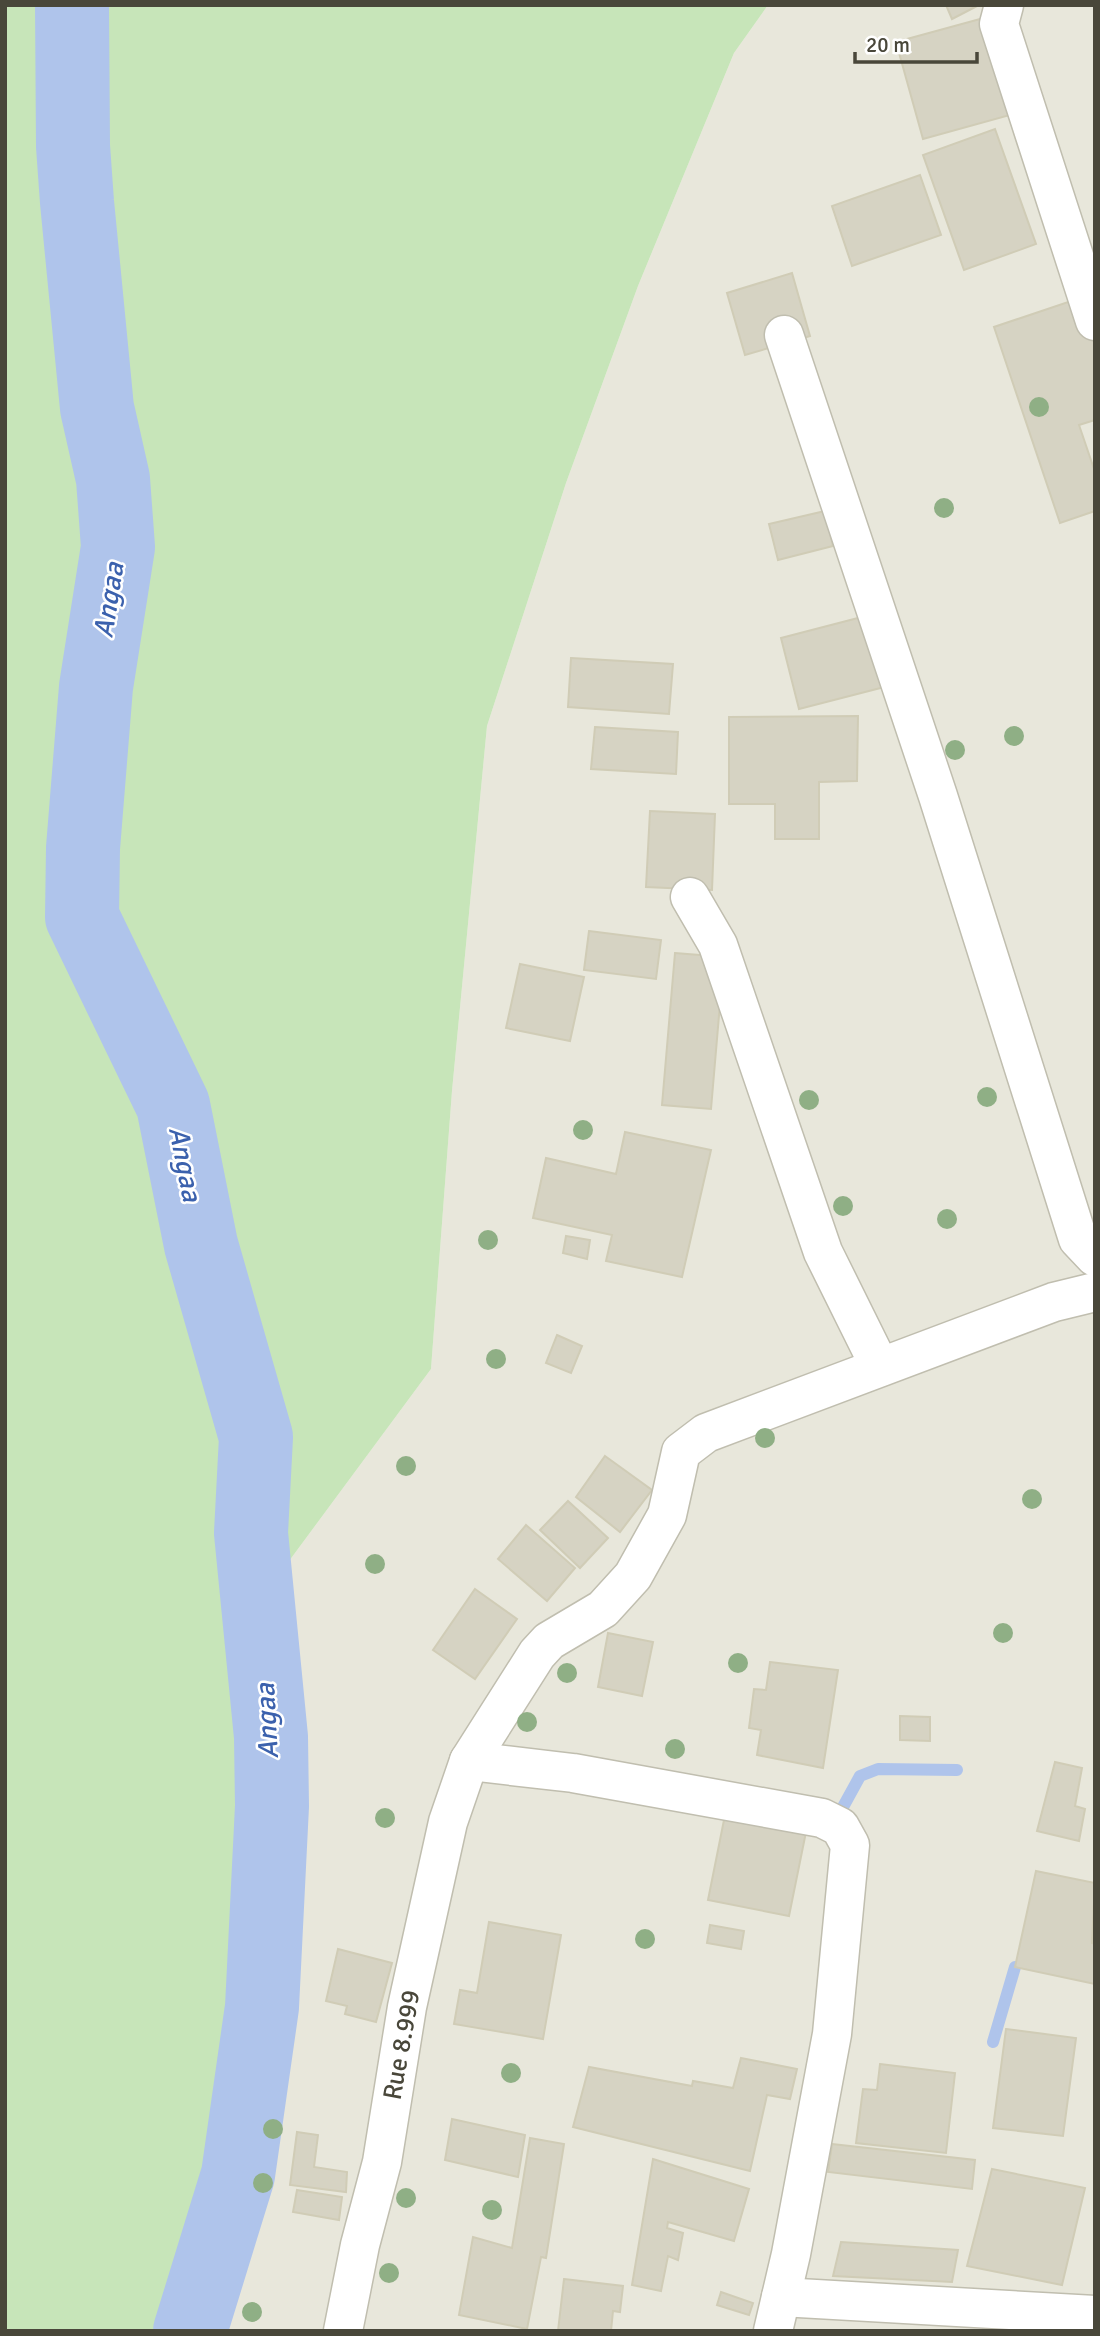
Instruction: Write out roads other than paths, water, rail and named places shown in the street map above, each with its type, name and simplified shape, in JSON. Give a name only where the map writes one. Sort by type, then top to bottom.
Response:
[{"type":"street","points":[[1004,5],[999,24],[1095,321]]},
{"type":"street","points":[[784,335],[938,796],[1078,1239],[1095,1257]]},
{"type":"street","points":[[690,897],[718,945],[823,1252],[880,1367]]},
{"type":"street","name":"Rue 8.999","points":[[343,2331],[360,2245],[382,2162],[407,2007],[433,1879],[448,1822],[469,1761],[537,1654],[549,1641],[603,1609],[633,1576],[667,1515],[681,1452],[706,1433],[1054,1302],[1095,1292]]},
{"type":"street","points":[[469,1761],[573,1773],[822,1818],[840,1827],[850,1845],[839,1935],[832,2034],[812,2152],[777,2314],[1095,2315]]},
{"type":"waterway","name":"Angaa","points":[[72,5],[73,146],[77,202],[97,408],[113,479],[118,547],[96,687],[83,848],[82,917],[173,1105],[201,1245],[256,1437],[251,1533],[271,1737],[272,1806],[262,2007],[238,2175],[190,2331]]},
{"type":"waterway","points":[[843,1807],[860,1776],[878,1769],[957,1770]]},
{"type":"waterway","points":[[993,2042],[1015,1967]]}]
